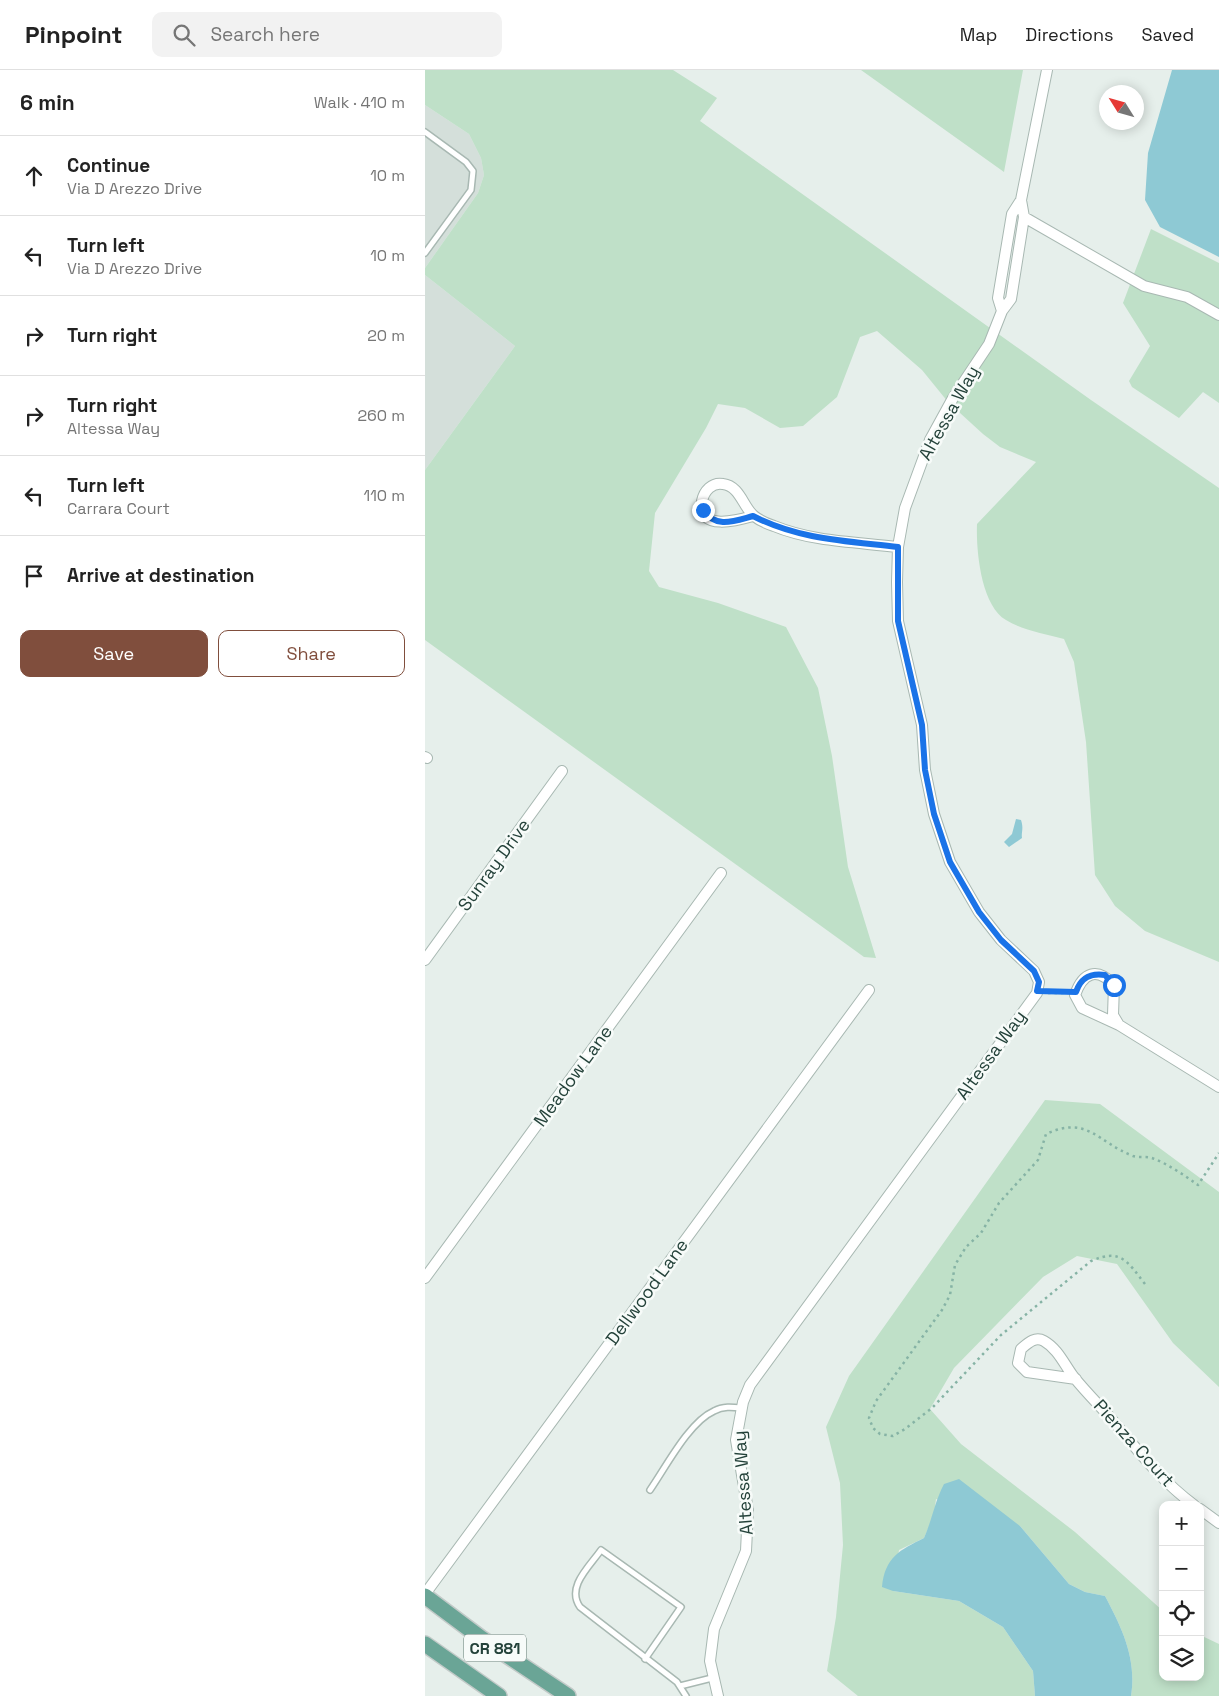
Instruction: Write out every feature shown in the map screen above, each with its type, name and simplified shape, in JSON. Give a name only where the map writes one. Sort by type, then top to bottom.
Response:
[{"type":"main road","name":"CR 881","points":[[425,1595],[481,1638],[568,1696]]},
{"type":"main road","name":"CR 881","points":[[425,1644],[499,1696]]},
{"type":"street","name":"Altessa Way","points":[[718,1696],[712,1678],[710,1655],[714,1630],[746,1551],[748,1510],[736,1440],[741,1408],[750,1385],[761,1367],[1037,991],[1039,982],[1034,971],[995,933],[979,912],[950,862],[934,814],[925,770],[922,725],[898,621],[898,547],[905,508],[930,440],[953,398],[989,344],[1002,311],[1011,300],[1024,217],[1021,200],[1047,70]]},
{"type":"street","name":"Altessa Way","points":[[1002,311],[998,298],[1012,214],[1021,200]]},
{"type":"street","points":[[1024,217],[1145,286],[1187,297],[1219,315]]},
{"type":"street","points":[[753,516],[727,523],[712,519],[703,510],[702,502],[706,491],[713,485],[724,484],[734,489],[753,516],[774,526],[805,536],[898,547]]},
{"type":"street","name":"Sunray Drive","points":[[425,960],[562,771]]},
{"type":"street","name":"Meadow Lane","points":[[425,1278],[721,873]]},
{"type":"street","points":[[1119,1025],[1113,1015],[1114,985],[1105,975],[1093,974],[1083,979],[1076,992],[1078,1002],[1082,1008],[1119,1025],[1219,1087]]},
{"type":"street","name":"Dellwood Lane","points":[[425,1595],[869,990]]},
{"type":"street","name":"Pienza Court","points":[[1076,1379],[1027,1372],[1018,1363],[1021,1349],[1035,1339],[1042,1340],[1060,1356],[1076,1379],[1164,1478],[1190,1501]]},
{"type":"street","points":[[1204,1512],[1219,1523]]},
{"type":"lane","points":[[425,132],[467,162],[473,171],[471,190],[425,253]]},
{"type":"lane","points":[[649,1490],[698,1422],[719,1409],[741,1408]]},
{"type":"lane","points":[[645,1659],[681,1608],[601,1550],[577,1584],[575,1594],[579,1608],[645,1659],[680,1686],[686,1696]]},
{"type":"lane","points":[[680,1686],[712,1678]]},
{"type":"path","points":[[1037,991],[1076,992]]},
{"type":"path","points":[[1145,1284],[1122,1258],[1107,1254],[1091,1261],[1001,1335],[933,1408],[893,1436],[880,1434],[873,1428],[869,1418],[876,1401],[942,1310],[950,1295],[955,1265],[962,1253],[981,1233],[999,1203],[1038,1160],[1046,1134],[1059,1128],[1072,1126],[1090,1131],[1135,1157],[1149,1157],[1159,1161],[1198,1185],[1219,1153]]},
{"type":"shaded area","points":[[425,105],[469,134],[481,158],[484,175],[478,193],[425,268]]},
{"type":"shaded area","points":[[425,275],[515,346],[425,470]]},
{"type":"green space","points":[[425,70],[673,70],[717,98],[700,121],[1091,400],[1219,488],[1219,962],[1145,931],[1115,906],[1095,875],[1086,742],[1074,662],[1064,639],[1026,629],[1006,620],[998,613],[986,590],[979,562],[977,524],[1036,462],[1000,447],[983,434],[948,402],[922,370],[877,331],[860,337],[837,397],[803,426],[780,428],[745,408],[718,404],[706,428],[655,513],[649,571],[659,587],[718,603],[786,627],[818,688],[832,756],[848,867],[876,958],[864,957],[425,640],[425,470],[515,346],[425,275],[425,268],[478,193],[484,175],[481,158],[469,134],[425,105]]},
{"type":"green space","points":[[861,70],[1023,70],[1004,172]]},
{"type":"green space","points":[[1151,229],[1219,263],[1219,403],[1203,392],[1179,418],[1132,387],[1129,381],[1150,346],[1123,303]]},
{"type":"green space","points":[[1045,1100],[1100,1104],[1219,1192],[1219,1387],[1173,1343],[1117,1264],[1077,1256],[1043,1277],[954,1368],[930,1409],[961,1444],[1075,1532],[1159,1607],[1159,1681],[1204,1681],[1204,1637],[1219,1644],[1219,1696],[1131,1696],[1132,1669],[1127,1644],[1105,1596],[1085,1592],[1069,1584],[1020,1526],[936,1499],[934,1515],[924,1538],[899,1550],[893,1591],[959,1601],[1003,1627],[1033,1671],[1035,1696],[858,1696],[827,1671],[836,1617],[843,1545],[840,1483],[826,1427],[849,1376]]},
{"type":"water","points":[[1172,70],[1219,70],[1219,257],[1160,227],[1145,200],[1148,153]]},
{"type":"water","points":[[1016,819],[1021,820],[1022,838],[1009,847],[1004,842],[1012,834]]},
{"type":"water","points":[[959,1479],[1020,1526],[1069,1584],[1085,1592],[1105,1596],[1127,1644],[1132,1669],[1131,1696],[1035,1696],[1033,1671],[1003,1627],[959,1601],[893,1591],[882,1587],[886,1568],[890,1561],[908,1546],[924,1538],[944,1484]]},
{"type":"route","points":[[703,510],[707,516],[719,522],[727,523],[753,516],[774,526],[805,536],[898,547],[898,621],[911,686],[922,725],[925,770],[934,814],[950,862],[979,912],[1001,940],[1034,971],[1039,982],[1037,991],[1052,993],[1076,992],[1083,979],[1093,974],[1105,975],[1114,985]]}]
